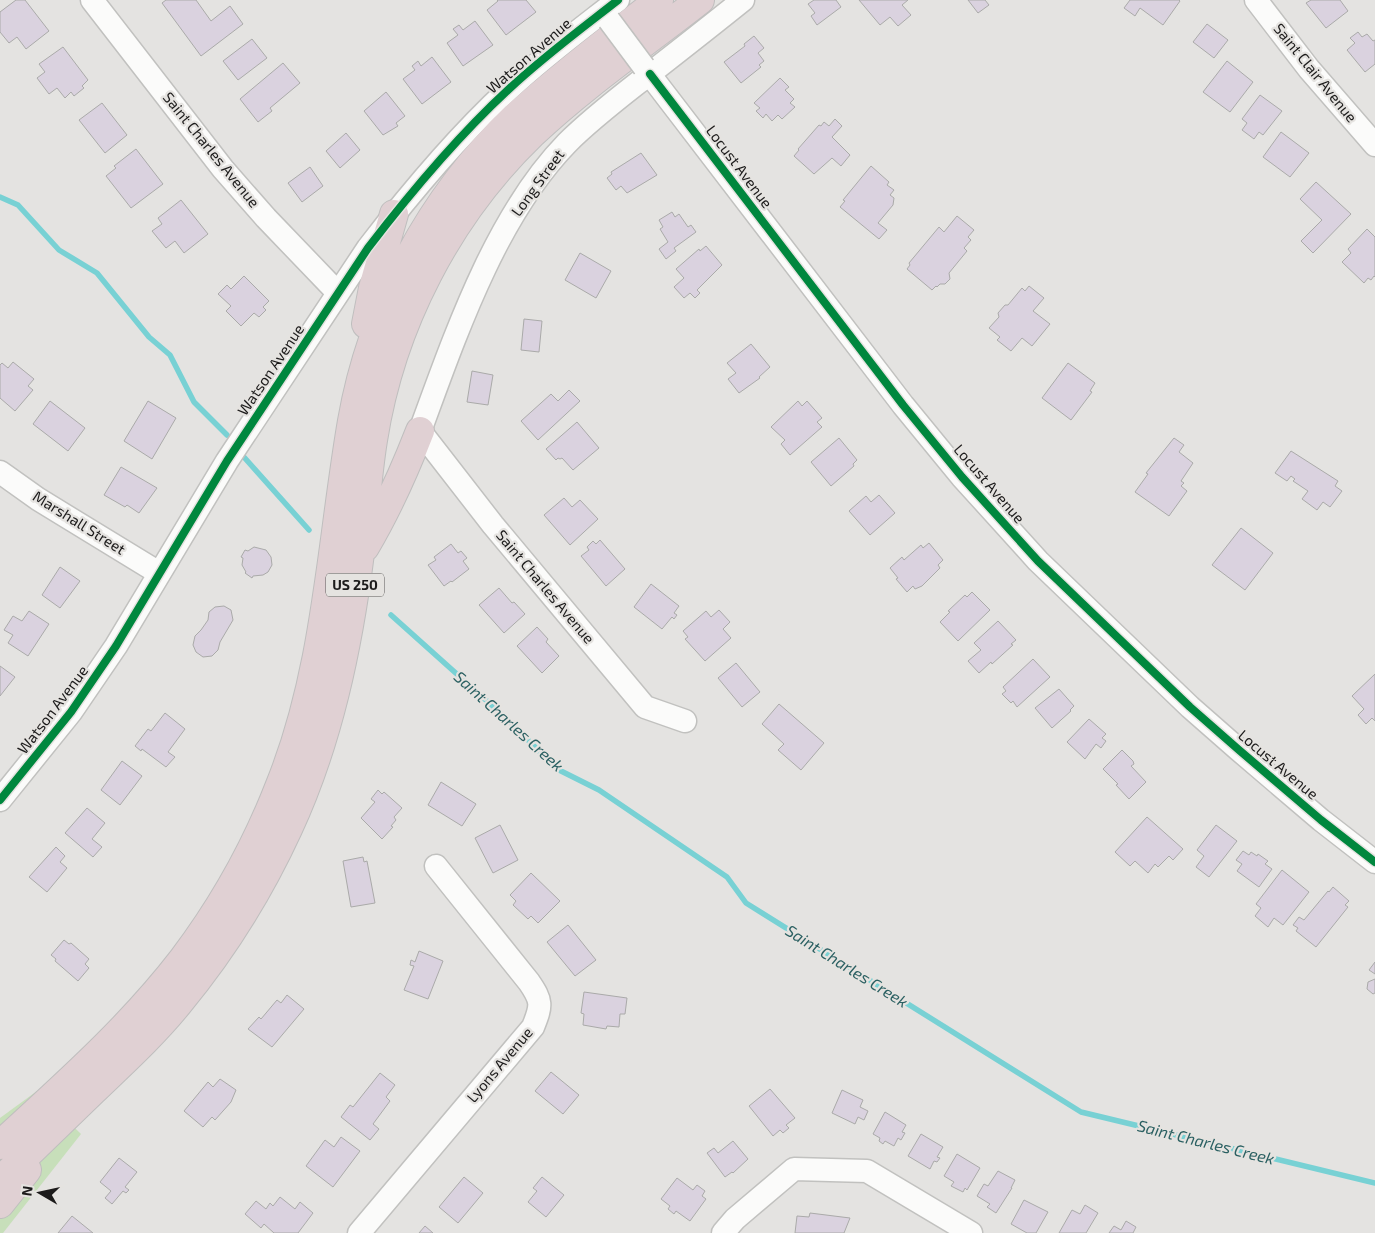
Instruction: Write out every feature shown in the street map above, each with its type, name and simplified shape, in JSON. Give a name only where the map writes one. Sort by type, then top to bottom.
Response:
[{"type":"highway","name":"US 250","points":[[6,1138],[105,1045],[160,987],[183,959],[209,922],[259,835],[281,784],[299,732],[313,678],[357,398],[371,345],[389,298],[411,253],[442,203],[469,167],[513,120],[553,84],[660,0]]},
{"type":"highway","name":"US 250","points":[[0,1181],[136,1050],[177,1006],[213,959],[246,909],[269,869],[289,828],[310,776],[327,722],[342,661],[359,557],[374,438],[384,390],[398,342],[413,305],[439,252],[473,202],[498,171],[532,135],[569,102],[700,0]]},
{"type":"highway","points":[[357,398],[363,342],[373,288],[394,214]]},
{"type":"highway","points":[[359,557],[385,513],[405,470],[420,431]]},
{"type":"highway","points":[[0,1204],[75,1109]]},
{"type":"street","name":"Saint Charles Avenue","points":[[92,0],[223,169],[266,218],[338,294]]},
{"type":"street","name":"Long Street","points":[[420,431],[470,301],[488,262],[514,214],[544,169],[566,143],[647,70],[743,0]]},
{"type":"street","name":"Saint Clair Avenue","points":[[1256,0],[1309,69],[1375,145]]},
{"type":"street","name":"Watson Avenue","points":[[0,800],[77,703],[116,646],[158,573],[227,462],[368,248],[394,214],[466,131],[504,94],[606,8]]},
{"type":"street","name":"Locust Avenue","points":[[606,8],[647,70],[903,405],[962,477],[1038,561],[1190,707],[1321,820],[1375,862]]},
{"type":"street","name":"Saint Charles Avenue","points":[[420,431],[492,525],[645,707],[685,721]]},
{"type":"street","name":"Marshall Street","points":[[0,472],[38,499],[158,573]]},
{"type":"street","name":"Lyons Avenue","points":[[359,1233],[533,1026],[541,1009],[537,994],[529,982],[436,866]]},
{"type":"street","points":[[729,1226],[794,1170],[867,1171],[971,1233]]},
{"type":"green space","points":[[37,1091],[81,1134],[3,1233],[0,1233],[0,1118]]},
{"type":"building","points":[[16,0],[25,0],[49,31],[26,49],[17,37],[9,43],[0,32],[0,12]]},
{"type":"building","points":[[166,0],[196,0],[211,21],[230,6],[243,24],[201,56],[162,3]]},
{"type":"building","points":[[497,0],[526,0],[536,12],[506,35],[487,10]]},
{"type":"building","points":[[814,0],[836,0],[841,7],[817,25],[811,16],[815,13],[808,4]]},
{"type":"building","points":[[859,0],[908,0],[902,5],[911,15],[898,26],[890,17],[880,25]]},
{"type":"building","points":[[968,0],[985,0],[989,5],[978,13]]},
{"type":"building","points":[[1130,0],[1180,1],[1163,25],[1140,8],[1135,16],[1124,8]]},
{"type":"building","points":[[1311,0],[1340,0],[1348,11],[1326,28],[1306,3]]},
{"type":"building","points":[[475,21],[493,45],[463,66],[447,43],[458,35],[453,29],[459,25],[463,30]]},
{"type":"building","points":[[1207,24],[1228,40],[1214,58],[1193,42]]},
{"type":"building","points":[[1358,32],[1362,37],[1367,34],[1373,41],[1375,40],[1375,64],[1365,72],[1347,50],[1355,43],[1350,38]]},
{"type":"building","points":[[754,36],[764,48],[758,53],[764,61],[759,65],[761,67],[741,83],[724,62],[745,46],[744,44]]},
{"type":"building","points":[[252,39],[267,58],[238,80],[223,61]]},
{"type":"building","points":[[63,47],[88,80],[82,86],[84,88],[74,96],[71,92],[65,98],[57,88],[49,94],[37,78],[45,72],[39,64]]},
{"type":"building","points":[[432,57],[451,82],[422,104],[403,79],[415,70],[412,66],[418,61],[421,66]]},
{"type":"building","points":[[1227,61],[1253,82],[1230,112],[1203,92]]},
{"type":"building","points":[[283,63],[300,83],[270,108],[272,111],[258,122],[240,99]]},
{"type":"building","points":[[780,78],[789,87],[785,90],[794,99],[790,103],[795,107],[782,119],[778,115],[772,121],[766,114],[763,118],[756,111],[760,108],[754,103]]},
{"type":"building","points":[[386,92],[405,116],[396,123],[398,126],[383,135],[364,111]]},
{"type":"building","points":[[1260,95],[1282,111],[1263,135],[1259,132],[1254,139],[1242,130],[1247,123],[1242,119]]},
{"type":"building","points":[[102,103],[127,135],[105,153],[79,120]]},
{"type":"building","points":[[835,119],[842,126],[832,137],[850,155],[841,166],[832,158],[814,174],[794,156],[819,125],[821,126],[824,122],[829,126]]},
{"type":"building","points":[[1281,132],[1309,153],[1290,177],[1263,157]]},
{"type":"building","points":[[346,133],[360,150],[340,168],[326,151]]},
{"type":"building","points":[[136,149],[163,184],[131,208],[106,176],[116,168],[114,166]]},
{"type":"building","points":[[641,153],[657,175],[627,193],[621,186],[616,190],[607,178],[612,174],[611,172]]},
{"type":"building","points":[[871,166],[889,182],[887,185],[894,190],[890,195],[894,198],[893,205],[878,223],[887,230],[879,239],[840,207],[845,201],[843,200]]},
{"type":"building","points":[[310,167],[323,186],[302,202],[288,183]]},
{"type":"building","points":[[1316,182],[1351,214],[1313,253],[1301,241],[1322,220],[1300,199]]},
{"type":"building","points":[[181,200],[208,234],[184,253],[175,241],[166,248],[152,231],[162,224],[158,218]]},
{"type":"building","points":[[672,212],[675,217],[679,214],[688,227],[691,225],[696,232],[674,248],[676,251],[666,259],[659,249],[668,242],[660,229],[663,227],[659,220]]},
{"type":"building","points":[[957,216],[974,230],[968,237],[971,240],[964,248],[967,251],[949,273],[950,279],[945,284],[940,284],[932,290],[907,269],[910,265],[909,263],[939,227],[944,232]]},
{"type":"building","points":[[1367,229],[1375,237],[1375,277],[1371,280],[1368,278],[1364,283],[1342,262],[1351,253],[1348,249]]},
{"type":"building","points":[[706,246],[722,265],[697,290],[700,293],[695,298],[690,293],[684,298],[674,287],[684,278],[676,269],[699,249],[700,251]]},
{"type":"building","points":[[580,253],[611,271],[596,298],[565,280]]},
{"type":"building","points":[[244,276],[269,301],[263,307],[266,310],[259,317],[254,313],[241,326],[226,311],[231,306],[218,294],[227,285],[231,289]]},
{"type":"building","points":[[1029,286],[1044,298],[1033,311],[1050,324],[1032,346],[1022,338],[1011,351],[997,340],[1000,337],[989,328],[999,317],[998,313],[1005,305],[1008,305],[1022,288],[1025,291]]},
{"type":"building","points":[[524,319],[542,321],[539,352],[521,350]]},
{"type":"building","points":[[751,344],[770,367],[760,378],[739,393],[728,379],[736,373],[727,363]]},
{"type":"building","points":[[13,362],[34,379],[28,386],[33,390],[15,411],[0,398],[0,365],[2,363],[8,368]]},
{"type":"building","points":[[1068,363],[1095,383],[1090,391],[1092,392],[1071,420],[1042,398]]},
{"type":"building","points":[[472,371],[493,375],[488,405],[467,402]]},
{"type":"building","points":[[569,390],[580,401],[538,440],[521,421],[551,394],[558,401]]},
{"type":"building","points":[[50,401],[85,428],[68,451],[33,424]]},
{"type":"building","points":[[148,401],[176,418],[152,459],[124,441]]},
{"type":"building","points":[[798,401],[802,406],[807,401],[822,418],[817,422],[822,427],[790,455],[781,444],[785,440],[771,427]]},
{"type":"building","points":[[577,422],[599,448],[573,470],[562,458],[556,460],[546,449]]},
{"type":"building","points":[[839,438],[857,460],[853,464],[854,466],[831,486],[811,462]]},
{"type":"building","points":[[1174,438],[1184,445],[1179,452],[1193,463],[1181,481],[1184,483],[1181,486],[1187,491],[1169,516],[1135,492],[1148,474],[1146,473]]},
{"type":"building","points":[[1291,451],[1338,481],[1335,486],[1342,491],[1330,507],[1323,502],[1317,510],[1302,499],[1308,491],[1293,481],[1295,479],[1291,476],[1287,481],[1275,473]]},
{"type":"building","points":[[121,467],[157,488],[139,513],[127,505],[125,507],[104,495]]},
{"type":"building","points":[[879,495],[895,513],[870,535],[849,511],[866,496],[871,502]]},
{"type":"building","points":[[564,498],[572,507],[580,500],[598,519],[570,545],[544,515]]},
{"type":"building","points":[[1241,528],[1273,553],[1245,590],[1212,565]]},
{"type":"building","points":[[600,540],[625,569],[606,586],[581,556],[589,550],[587,547],[593,541],[596,544]]},
{"type":"building","points":[[929,543],[943,560],[938,565],[940,568],[922,586],[915,589],[913,586],[907,592],[890,568],[902,557],[904,560],[921,545],[923,548]]},
{"type":"building","points":[[451,544],[458,553],[461,551],[467,558],[463,561],[469,569],[444,586],[428,565],[436,560],[434,557]]},
{"type":"building","points":[[254,547],[266,550],[271,557],[272,565],[268,572],[263,575],[253,576],[252,578],[245,573],[242,565],[243,558],[241,557],[245,550],[248,551]]},
{"type":"building","points":[[60,567],[80,581],[60,608],[42,595]]},
{"type":"building","points":[[651,584],[679,606],[674,613],[677,615],[674,619],[672,617],[662,629],[634,607]]},
{"type":"building","points":[[499,588],[525,614],[504,633],[479,605]]},
{"type":"building","points":[[972,592],[990,610],[958,641],[940,622],[950,612],[948,611],[965,595],[967,597]]},
{"type":"building","points":[[224,606],[231,610],[233,620],[220,642],[218,650],[212,656],[203,657],[196,652],[193,645],[195,636],[208,620],[209,612],[215,607]]},
{"type":"building","points":[[719,610],[730,622],[723,629],[731,638],[705,661],[685,639],[688,637],[683,631],[706,611],[711,617]]},
{"type":"building","points":[[29,611],[49,624],[28,656],[8,643],[13,635],[4,630],[13,616],[22,621]]},
{"type":"building","points":[[998,621],[1016,640],[992,664],[991,662],[979,673],[968,661],[981,650],[974,643]]},
{"type":"building","points":[[537,627],[548,639],[546,642],[559,656],[542,673],[517,646]]},
{"type":"building","points":[[1033,659],[1050,677],[1017,707],[1013,701],[1011,703],[1002,694],[1006,691],[1003,687]]},
{"type":"building","points":[[736,663],[760,692],[742,707],[718,678]]},
{"type":"building","points":[[0,666],[15,677],[0,696]]},
{"type":"building","points":[[1375,674],[1375,721],[1372,718],[1366,724],[1358,715],[1364,709],[1352,696]]},
{"type":"building","points":[[1059,689],[1074,706],[1052,728],[1035,708]]},
{"type":"building","points":[[779,704],[824,743],[801,770],[778,750],[784,744],[762,724]]},
{"type":"building","points":[[165,713],[185,729],[168,752],[175,757],[166,767],[135,746],[148,729],[151,731]]},
{"type":"building","points":[[1089,719],[1106,734],[1102,738],[1106,741],[1101,748],[1096,744],[1085,759],[1067,742]]},
{"type":"building","points":[[1122,750],[1133,761],[1134,764],[1131,766],[1146,782],[1129,799],[1116,785],[1118,784],[1103,769]]},
{"type":"building","points":[[122,761],[142,776],[120,805],[101,790]]},
{"type":"building","points":[[441,782],[476,804],[462,826],[428,805]]},
{"type":"building","points":[[378,790],[382,794],[384,792],[402,808],[394,817],[396,820],[391,826],[393,827],[382,839],[361,818],[375,802],[371,799]]},
{"type":"building","points":[[87,808],[105,823],[92,839],[102,847],[93,857],[65,833]]},
{"type":"building","points":[[1147,817],[1183,849],[1173,860],[1169,856],[1158,867],[1155,864],[1148,873],[1135,861],[1130,866],[1115,852]]},
{"type":"building","points":[[500,825],[518,860],[493,873],[475,838]]},
{"type":"building","points":[[1216,825],[1237,841],[1209,877],[1196,867],[1204,856],[1197,850]]},
{"type":"building","points":[[56,847],[65,856],[60,862],[67,868],[47,892],[29,877]]},
{"type":"building","points":[[1243,851],[1249,855],[1251,852],[1257,856],[1258,854],[1268,861],[1265,864],[1272,869],[1259,887],[1237,871],[1242,864],[1236,860]]},
{"type":"building","points":[[363,857],[364,862],[367,861],[375,903],[351,907],[343,861]]},
{"type":"building","points":[[1282,870],[1309,892],[1283,925],[1274,918],[1268,927],[1255,916],[1261,908],[1256,904]]},
{"type":"building","points":[[531,873],[560,901],[538,923],[531,916],[528,919],[513,905],[516,901],[510,895]]},
{"type":"building","points":[[1333,887],[1349,901],[1345,905],[1348,907],[1316,947],[1296,931],[1298,928],[1293,925],[1299,917],[1304,920]]},
{"type":"building","points":[[568,925],[596,960],[575,976],[547,942]]},
{"type":"building","points":[[64,940],[69,944],[71,943],[89,959],[85,964],[89,968],[78,981],[55,961],[56,959],[51,955]]},
{"type":"building","points":[[419,951],[443,961],[428,999],[404,990],[414,966],[410,965],[411,960],[415,962]]},
{"type":"building","points":[[1375,962],[1375,974],[1369,970]]},
{"type":"building","points":[[1375,979],[1375,993],[1373,994],[1367,989],[1368,982]]},
{"type":"building","points":[[584,992],[627,998],[625,1014],[620,1014],[619,1027],[607,1026],[606,1029],[583,1025],[584,1014],[581,1013]]},
{"type":"building","points":[[287,995],[304,1009],[272,1047],[248,1029],[259,1017],[261,1019],[277,1000],[281,1003]]},
{"type":"building","points":[[551,1072],[579,1095],[563,1114],[535,1091]]},
{"type":"building","points":[[380,1073],[395,1085],[386,1097],[390,1101],[373,1124],[379,1129],[370,1140],[341,1117],[350,1105],[353,1107]]},
{"type":"building","points":[[220,1079],[236,1090],[231,1102],[215,1120],[212,1117],[203,1127],[184,1111],[208,1082],[213,1087]]},
{"type":"building","points":[[770,1089],[795,1118],[786,1125],[789,1128],[783,1133],[780,1130],[773,1136],[749,1106]]},
{"type":"building","points":[[842,1090],[863,1100],[860,1107],[868,1111],[864,1120],[858,1117],[855,1124],[832,1113]]},
{"type":"building","points":[[885,1112],[906,1125],[902,1132],[905,1133],[901,1140],[898,1138],[894,1146],[885,1141],[883,1144],[879,1141],[880,1138],[873,1134]]},
{"type":"building","points":[[921,1134],[943,1147],[937,1157],[940,1158],[937,1162],[934,1161],[930,1169],[908,1156]]},
{"type":"building","points":[[341,1137],[360,1151],[333,1187],[306,1166],[325,1140],[334,1147]]},
{"type":"building","points":[[733,1141],[748,1159],[733,1173],[725,1177],[707,1153],[714,1148],[718,1153]]},
{"type":"building","points":[[957,1154],[980,1168],[967,1190],[965,1188],[963,1192],[951,1186],[954,1182],[944,1176]]},
{"type":"building","points":[[119,1158],[137,1172],[125,1187],[129,1190],[126,1193],[123,1191],[112,1204],[105,1198],[111,1191],[100,1182]]},
{"type":"building","points":[[998,1171],[1015,1180],[996,1213],[987,1207],[990,1204],[977,1196],[984,1184],[988,1186]]},
{"type":"building","points":[[464,1177],[483,1193],[458,1223],[439,1207]]},
{"type":"building","points":[[542,1177],[564,1195],[546,1217],[528,1202],[537,1191],[533,1188]]},
{"type":"building","points":[[677,1178],[693,1190],[697,1185],[705,1191],[702,1196],[706,1199],[690,1221],[676,1211],[674,1214],[668,1209],[670,1206],[661,1199]]},
{"type":"building","points":[[280,1197],[295,1209],[300,1202],[313,1213],[298,1233],[274,1233],[264,1224],[261,1228],[245,1214],[256,1201],[266,1209],[270,1203],[273,1206]]},
{"type":"building","points":[[1024,1200],[1048,1212],[1036,1233],[1027,1233],[1011,1224]]},
{"type":"building","points":[[1085,1205],[1098,1213],[1086,1233],[1059,1233],[1072,1210],[1080,1214]]},
{"type":"building","points":[[810,1213],[850,1218],[844,1233],[795,1233],[797,1216],[809,1217]]},
{"type":"building","points":[[72,1216],[93,1233],[58,1233]]},
{"type":"building","points":[[1126,1221],[1136,1227],[1133,1233],[1109,1233],[1114,1226],[1121,1230]]},
{"type":"building","points":[[425,1226],[433,1233],[419,1233]]},
{"type":"waterway","name":"Saint Charles Creek","points":[[0,197],[18,205],[59,250],[97,273],[149,337],[170,355],[194,402],[227,435]]},
{"type":"waterway","name":"Saint Charles Creek","points":[[243,456],[309,530]]},
{"type":"waterway","name":"Saint Charles Creek","points":[[391,615],[507,719],[557,769],[599,790],[727,877],[746,903],[1081,1112],[1375,1183]]},
{"type":"cycle path","points":[[0,800],[71,712],[116,646],[227,461],[368,248],[435,165],[490,107],[562,43],[618,0]]},
{"type":"cycle path","points":[[650,74],[903,405],[962,477],[1038,561],[1190,707],[1321,820],[1375,862]]}]
